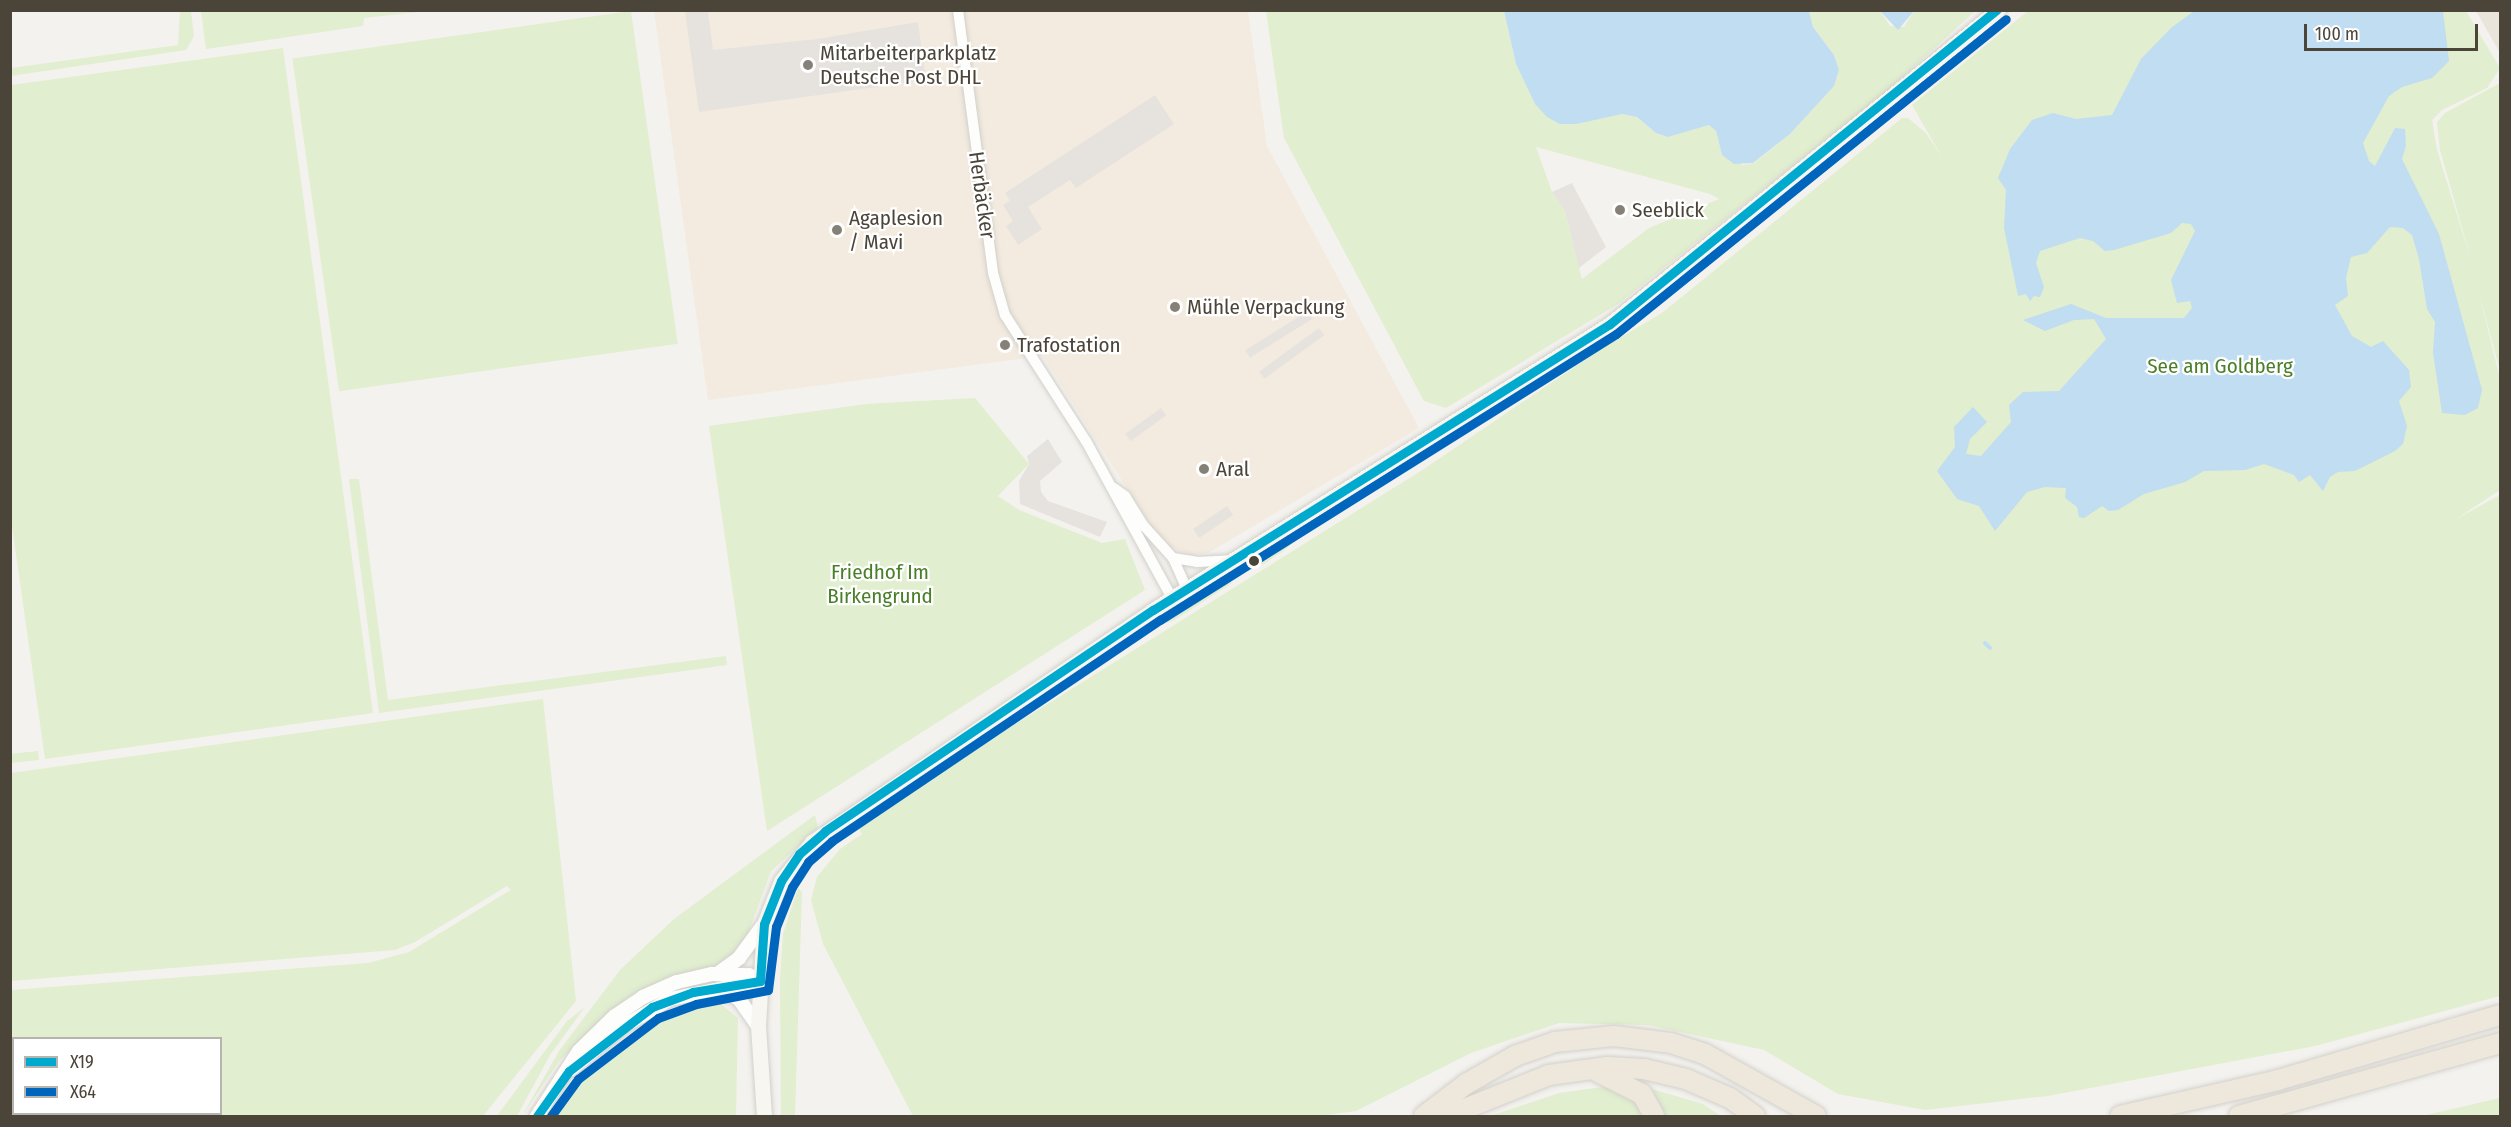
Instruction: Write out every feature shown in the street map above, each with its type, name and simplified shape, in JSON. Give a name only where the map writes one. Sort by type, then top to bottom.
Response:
[{"type":"highway","points":[[2120,1116],[2289,1077],[2500,1015]]},
{"type":"highway","points":[[1424,1116],[1466,1084],[1515,1056],[1555,1042],[1621,1036],[1671,1043],[1705,1054],[1816,1116]]},
{"type":"highway","points":[[2239,1116],[2355,1087],[2500,1043]]},
{"type":"highway","points":[[1587,1068],[1634,1088],[1647,1098],[1654,1116]]},
{"type":"highway","points":[[1447,1116],[1549,1076],[1587,1068],[1632,1068],[1673,1075],[1717,1092],[1755,1116]]},
{"type":"highway","points":[[2282,1116],[2355,1087]]},
{"type":"main road","points":[[756,1116],[764,924],[789,867],[825,831],[1172,598],[1385,468],[1611,324],[1998,10]]},
{"type":"main road","points":[[759,1078],[764,1116]]},
{"type":"street","name":"Herbäcker","points":[[958,10],[993,273],[1005,315],[1113,488]]},
{"type":"street","points":[[1113,488],[1125,496],[1144,526],[1173,558],[1187,589]]},
{"type":"street","points":[[1113,488],[1172,598]]},
{"type":"street","points":[[1173,558],[1197,562],[1231,560]]},
{"type":"street","points":[[712,974],[740,958],[764,924]]},
{"type":"street","points":[[537,1116],[591,1036],[643,997],[677,982],[712,974],[742,974],[760,981]]},
{"type":"street","points":[[569,1071],[652,1007],[709,989],[760,981]]},
{"type":"street","points":[[709,989],[734,995],[758,1026]]},
{"type":"shaded area","points":[[654,11],[1248,11],[1267,146],[1419,428],[1208,553],[1188,555],[1170,546],[1154,531],[1043,356],[708,400]]},
{"type":"shaded area","name":"Mitarbeiterparkplatz Deutsche Post DHL","points":[[708,11],[713,50],[817,39],[918,22],[926,80],[699,112],[685,12]]},
{"type":"shaded area","points":[[2476,11],[2500,11],[2500,53]]},
{"type":"shaded area","points":[[1155,95],[1174,124],[1076,188],[1070,180],[1028,207],[1042,229],[1018,245],[1006,226],[1013,221],[1003,205],[1010,201],[1005,193]]},
{"type":"shaded area","points":[[1572,183],[1606,247],[1579,268],[1565,211],[1552,192]]},
{"type":"shaded area","points":[[1308,311],[1313,319],[1250,358],[1245,350]]},
{"type":"shaded area","points":[[1319,328],[1324,335],[1264,379],[1259,371]]},
{"type":"shaded area","points":[[1161,408],[1166,415],[1131,441],[1125,434]]},
{"type":"shaded area","points":[[1048,439],[1062,462],[1040,481],[1041,492],[1048,501],[1107,522],[1100,537],[1020,504],[1019,481],[1029,464],[1027,456]]},
{"type":"shaded area","points":[[1227,506],[1233,515],[1199,538],[1193,529]]},
{"type":"green space","points":[[418,10],[418,12],[364,18],[363,26],[206,49],[201,11]]},
{"type":"green space","points":[[180,11],[191,11],[194,36],[186,50],[11,76],[11,68],[178,45]]},
{"type":"green space","points":[[631,11],[678,344],[339,391],[292,59]]},
{"type":"green space","points":[[1266,11],[1504,11],[1516,64],[1535,104],[1589,120],[1622,114],[1637,117],[1656,133],[1668,137],[1709,125],[1716,131],[1722,155],[1743,165],[1754,163],[1790,134],[1834,86],[1839,70],[1834,55],[1813,27],[1809,11],[1880,11],[1890,26],[1904,27],[1914,11],[1975,11],[1886,92],[1618,304],[1446,408],[1424,401],[1284,138]],"holes":[[[1536,147],[1710,194],[1719,199],[1649,228],[1582,279],[1565,211],[1552,192]]]},
{"type":"green space","points":[[2028,11],[2466,11],[2500,68],[2487,88],[2442,110],[2432,120],[2437,150],[2472,263],[2440,150],[2437,122],[2445,113],[2500,83],[2500,371],[2478,289],[2500,379],[2500,490],[2456,519],[2500,495],[2500,996],[2315,1046],[2048,1096],[1925,1110],[1838,1094],[1764,1050],[1648,1025],[1559,1023],[1471,1053],[1356,1111],[1319,1116],[913,1116],[823,944],[811,900],[817,877],[840,849],[862,834],[858,827],[929,778],[1424,469],[1601,349],[1662,313],[1902,118],[1908,118],[1926,133],[1943,159],[1912,105]]},
{"type":"green space","points":[[283,48],[373,713],[45,759],[10,512],[11,85]]},
{"type":"green space","name":"Friedhof Im Birkengrund","points":[[975,398],[1029,464],[998,496],[1019,510],[1102,543],[1125,539],[1145,590],[767,831],[709,426],[866,404]]},
{"type":"green space","points":[[349,479],[359,479],[388,700],[726,656],[727,665],[379,713]]},
{"type":"green space","points":[[1327,515],[1282,552],[1262,565],[1258,560],[1287,536]]},
{"type":"green space","points":[[1229,579],[1232,583],[1173,621],[1166,623],[1161,617]]},
{"type":"green space","points":[[543,699],[576,1001],[483,1116],[11,1116],[11,990],[368,963],[409,952],[511,890],[507,886],[415,942],[395,950],[11,981],[11,773]]},
{"type":"green space","points":[[38,751],[39,760],[12,763],[11,754]]},
{"type":"green space","points":[[815,815],[818,828],[771,871],[743,947],[719,966],[663,980],[608,1013],[559,1061],[522,1116],[559,1051],[620,970],[674,919]]},
{"type":"green space","points":[[798,888],[802,892],[795,1116],[781,1116],[780,979],[783,934]]},
{"type":"green space","points":[[721,1004],[738,1018],[736,1116],[554,1116],[591,1071],[632,1033],[677,1011]]},
{"type":"green space","points":[[585,1007],[550,1055],[517,1116],[497,1116],[567,1021]]},
{"type":"green space","points":[[1602,1087],[1631,1092],[1648,1116],[1490,1116],[1559,1093]]},
{"type":"green space","points":[[1652,1089],[1703,1104],[1721,1116],[1665,1116]]},
{"type":"green space","points":[[2500,1098],[2500,1116],[2422,1116]]},
{"type":"water","points":[[1504,11],[1809,11],[1813,27],[1834,55],[1839,70],[1834,86],[1790,134],[1753,163],[1734,164],[1722,155],[1716,131],[1709,125],[1668,137],[1656,133],[1637,117],[1622,114],[1576,124],[1560,124],[1547,117],[1535,104],[1516,64]]},
{"type":"water","points":[[1880,11],[1914,11],[1898,30]]},
{"type":"water","name":"See am Goldberg","points":[[2194,11],[2443,11],[2449,61],[2432,78],[2402,87],[2389,96],[2363,143],[2369,161],[2375,166],[2395,128],[2405,129],[2406,146],[2402,159],[2439,234],[2482,390],[2478,408],[2465,415],[2442,413],[2433,353],[2435,322],[2427,309],[2419,259],[2412,235],[2403,228],[2390,227],[2367,253],[2351,257],[2346,278],[2348,296],[2335,305],[2352,336],[2371,347],[2383,341],[2409,370],[2411,387],[2399,401],[2407,426],[2403,444],[2395,451],[2355,471],[2338,472],[2330,477],[2323,491],[2310,475],[2299,482],[2294,475],[2264,464],[2245,470],[2204,471],[2185,482],[2144,494],[2118,510],[2109,511],[2102,506],[2084,518],[2079,517],[2077,507],[2065,498],[2066,488],[2045,487],[2027,492],[1995,531],[1979,506],[1957,499],[1937,471],[1955,447],[1954,427],[1973,407],[1987,422],[1970,439],[1966,454],[1981,456],[2011,422],[2009,405],[2023,392],[2059,391],[2106,339],[2094,319],[2074,320],[2045,331],[2023,320],[2071,304],[2106,318],[2184,318],[2192,308],[2190,301],[2177,303],[2171,280],[2195,231],[2191,224],[2182,223],[2171,233],[2114,250],[2105,251],[2093,241],[2080,238],[2040,251],[2036,263],[2044,287],[2040,297],[2034,296],[2030,301],[2026,294],[2018,296],[2004,228],[2006,190],[1998,178],[2010,149],[2032,120],[2053,113],[2076,119],[2112,115],[2141,59],[2171,28]]},
{"type":"waterway","points":[[1985,643],[1990,648]]},
{"type":"transit line","name":"X19","points":[[537,1116],[569,1071],[652,1007],[693,992],[760,981],[764,924],[781,881],[799,854],[825,831],[1153,610],[1610,324],[1997,10]]},
{"type":"transit line","name":"X64","points":[[551,1116],[578,1079],[658,1018],[696,1004],[768,990],[776,927],[792,887],[808,862],[832,841],[1160,620],[1616,334],[2006,19]]},
{"type":"place","name":"Mitarbeiterparkplatz Deutsche Post DHL","points":[[808,65]]},
{"type":"place","name":"Seeblick","points":[[1620,210]]},
{"type":"place","name":"Agaplesion / Mavi","points":[[837,230]]},
{"type":"place","name":"Mühle Verpackung","points":[[1175,307]]},
{"type":"place","name":"Trafostation","points":[[1005,345]]},
{"type":"place","name":"Aral","points":[[1204,469]]}]
